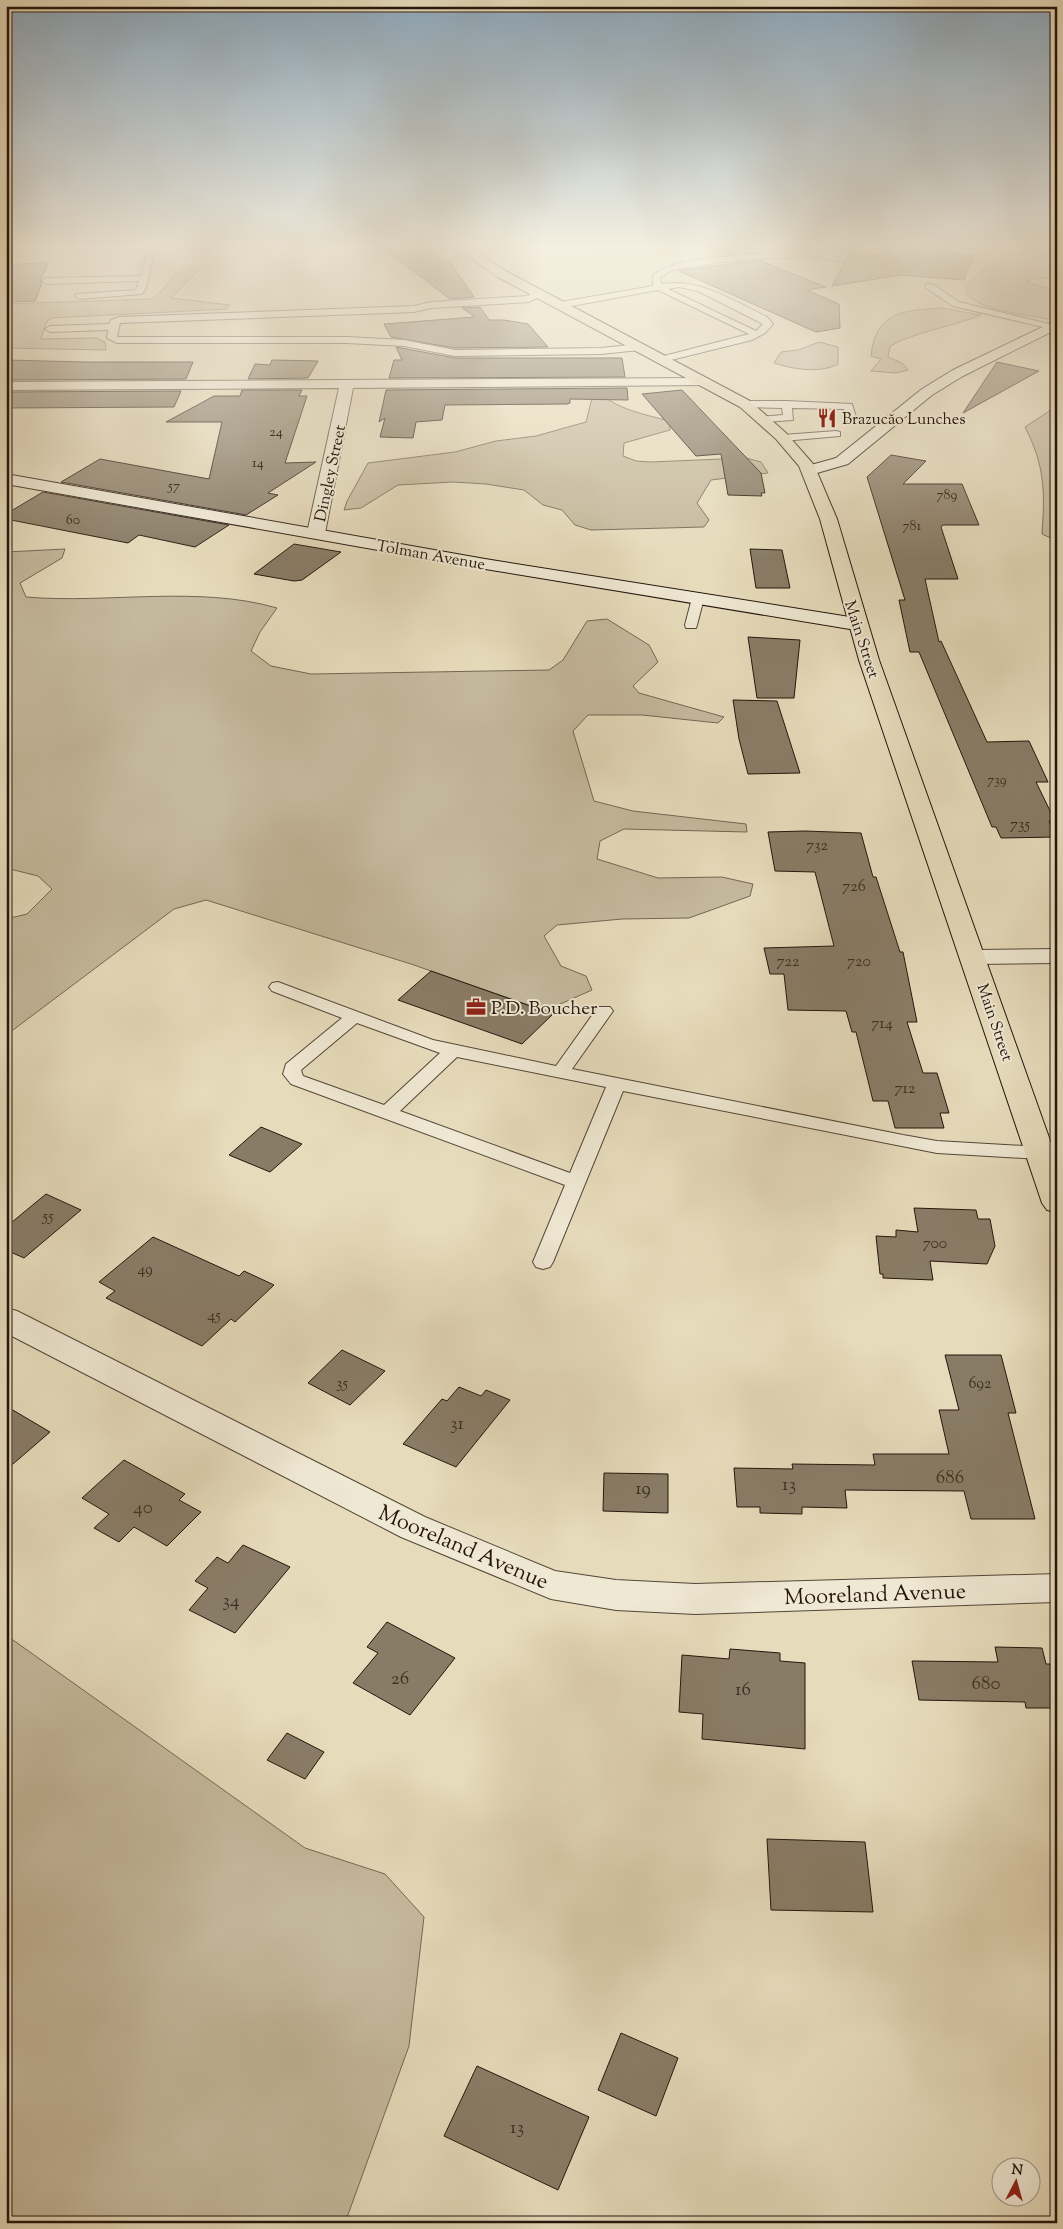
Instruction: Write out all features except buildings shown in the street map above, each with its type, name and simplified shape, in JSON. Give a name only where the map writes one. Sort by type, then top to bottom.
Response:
[{"type":"main road","name":"Main Street","points":[[647,351],[745,404],[782,438],[810,470],[825,508],[856,624],[974,957],[1057,1203]]},
{"type":"street","points":[[810,470],[842,461],[927,392],[958,372],[1001,351]]},
{"type":"street","points":[[6,386],[704,382]]},
{"type":"street","name":"Dingley Street","points":[[316,533],[347,384]]},
{"type":"street","name":"Tolman Avenue","points":[[6,479],[485,564],[856,624]]},
{"type":"street","points":[[974,957],[1057,956]]},
{"type":"street","name":"Mooreland Avenue","points":[[6,1318],[413,1527],[551,1585],[616,1595],[695,1599],[1057,1588]]},
{"type":"lane","points":[[445,351],[474,354],[600,351]]},
{"type":"lane","points":[[664,359],[700,351]]},
{"type":"lane","points":[[745,404],[848,406],[852,420]]},
{"type":"lane","points":[[764,420],[789,418],[786,404]]},
{"type":"lane","points":[[782,438],[836,434]]},
{"type":"lane","points":[[691,624],[698,598]]},
{"type":"lane","points":[[278,987],[453,1051],[937,1147],[1040,1154]]},
{"type":"lane","points":[[560,1073],[604,1011]]},
{"type":"lane","points":[[355,1016],[292,1068],[292,1074],[297,1080],[576,1182]]},
{"type":"lane","points":[[387,1113],[453,1051]]},
{"type":"lane","points":[[543,1262],[617,1084]]},
{"type":"shaded area","points":[[838,351],[838,364],[815,370],[797,369],[774,363],[781,352]]},
{"type":"shaded area","points":[[872,351],[889,351],[888,357],[902,363],[908,370],[896,373],[871,371],[881,359],[871,356]]},
{"type":"shaded area","points":[[598,391],[622,407],[670,421],[670,430],[624,443],[623,456],[636,461],[650,462],[746,458],[761,462],[768,473],[711,480],[697,503],[709,520],[704,527],[591,530],[575,525],[562,510],[543,505],[524,490],[486,484],[453,482],[398,485],[361,508],[344,510],[368,463],[455,452],[496,441],[536,436],[586,422],[593,394]]},
{"type":"shaded area","points":[[1057,402],[1057,541],[1042,534],[1042,479],[1037,454],[1025,427],[1051,410]]},
{"type":"shaded area","points":[[65,549],[62,558],[20,583],[26,597],[57,599],[184,596],[247,601],[277,608],[260,632],[251,651],[271,666],[311,674],[549,670],[563,660],[587,621],[607,619],[649,645],[658,662],[633,686],[639,693],[724,717],[718,723],[642,715],[588,715],[573,731],[594,801],[633,811],[746,824],[747,832],[624,829],[600,841],[597,859],[658,878],[722,877],[753,884],[750,896],[689,918],[622,919],[557,925],[544,936],[561,966],[586,976],[592,990],[558,1005],[554,1014],[411,964],[206,900],[174,909],[13,1030],[6,1032],[6,919],[27,914],[52,889],[38,876],[6,868],[6,552]]},
{"type":"shaded area","points":[[6,1635],[305,1848],[385,1874],[424,1917],[409,2046],[345,2223],[6,2223]]},
{"type":"place","name":"Brazucăo Lunches","points":[[827,418]]},
{"type":"place","name":"P.D. Boucher","points":[[476,1007]]}]
